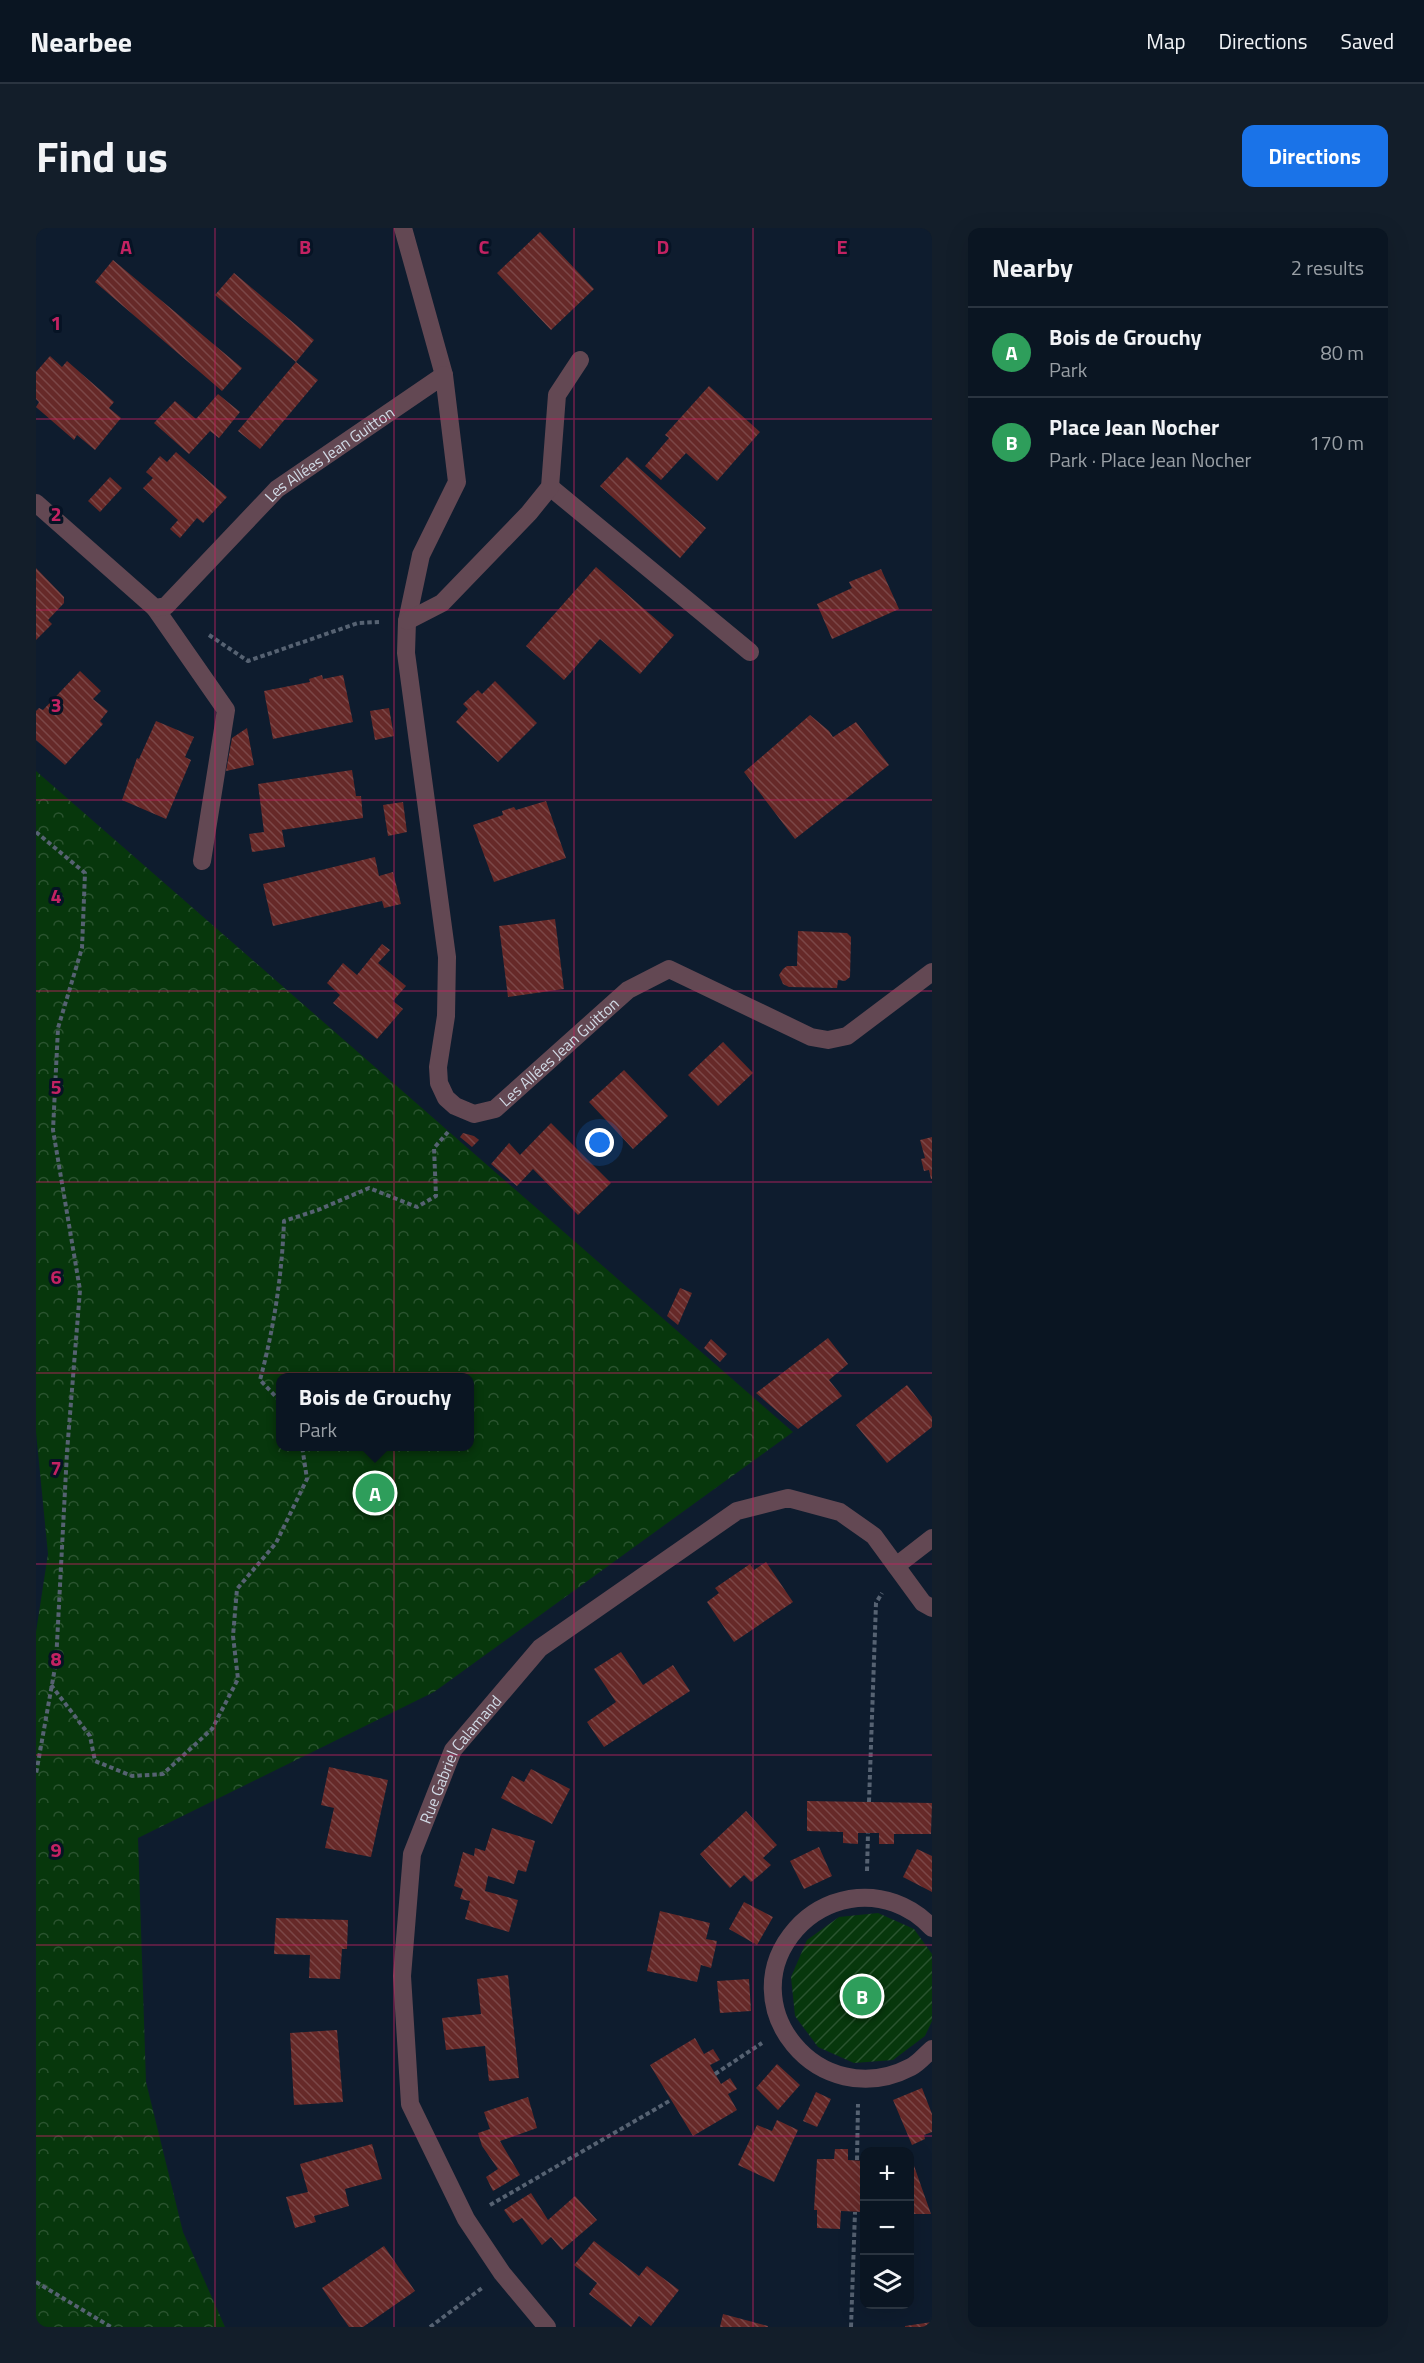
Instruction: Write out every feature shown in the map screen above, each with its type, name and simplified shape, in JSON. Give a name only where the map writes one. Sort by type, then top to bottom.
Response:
[{"type":"street","points":[[403,228],[444,375],[457,483],[421,555],[407,621],[406,652],[447,957],[446,1016],[438,1067],[439,1083],[446,1098],[455,1106],[466,1111]]},
{"type":"street","points":[[407,621],[442,603],[529,513],[550,487],[557,395],[580,360]]},
{"type":"street","name":"Les Allées Jean Guitton","points":[[160,607],[277,489],[444,375]]},
{"type":"street","points":[[550,487],[750,652]]},
{"type":"street","points":[[36,503],[160,607],[226,710],[202,861]]},
{"type":"street","name":"Les Allées Jean Guitton","points":[[466,1111],[474,1114],[495,1109],[627,990],[669,969],[811,1037],[828,1040],[847,1036],[932,972]]},
{"type":"street","name":"Rue Gabriel Calamand","points":[[547,2327],[502,2273],[466,2219],[410,2104],[402,1976],[412,1854],[453,1750],[540,1648],[737,1511],[788,1498],[840,1512],[874,1536],[923,1603],[932,1608]]},
{"type":"street","points":[[896,1566],[932,1538]]},
{"type":"street","points":[[932,1928],[921,1916],[894,1902],[865,1896],[834,1901],[807,1916],[786,1940],[775,1968],[774,1999],[783,2029],[796,2049],[814,2064],[836,2075],[858,2079],[887,2077],[913,2066],[932,2049]]},
{"type":"path","points":[[160,607],[248,661],[358,623]]},
{"type":"path","points":[[36,832],[85,873],[82,948],[58,1028],[53,1130],[80,1290],[67,1452],[56,1662],[36,1774]]},
{"type":"path","points":[[276,1397],[260,1380],[270,1343],[283,1260],[284,1221],[318,1210],[369,1188],[417,1207],[436,1196],[434,1148],[466,1111]]},
{"type":"path","points":[[51,1685],[90,1736],[95,1761],[132,1776],[163,1774],[212,1729],[238,1679],[233,1636],[237,1589],[276,1543],[307,1479],[303,1451]]},
{"type":"path","points":[[869,1802],[876,1603],[896,1566]]},
{"type":"path","points":[[865,1896],[868,1833]]},
{"type":"path","points":[[715,2074],[783,2029]]},
{"type":"path","points":[[857,2160],[858,2079]]},
{"type":"path","points":[[466,2219],[671,2100]]},
{"type":"path","points":[[851,2327],[855,2212]]},
{"type":"path","points":[[430,2327],[502,2273]]},
{"type":"path","points":[[36,2282],[111,2327]]},
{"type":"green space","points":[[36,771],[793,1432],[434,1692],[138,1838],[146,2082],[183,2232],[225,2327],[36,2327],[36,1632],[48,1554],[36,1432]]},
{"type":"green space","points":[[878,1913],[914,1929],[932,1954],[932,2021],[925,2036],[893,2060],[854,2063],[818,2047],[795,2016],[791,1977],[807,1940],[839,1917]]},
{"type":"building","points":[[540,232],[594,289],[551,330],[497,273]]},
{"type":"building","points":[[113,260],[242,368],[222,391],[95,282]]},
{"type":"building","points":[[234,273],[314,340],[296,362],[215,295]]},
{"type":"building","points":[[50,356],[62,367],[67,361],[114,402],[109,408],[121,418],[95,450],[77,435],[74,440],[36,407],[39,402],[36,399],[36,372]]},
{"type":"building","points":[[296,362],[318,380],[260,449],[238,431]]},
{"type":"building","points":[[709,386],[760,432],[717,481],[686,453],[661,480],[645,466],[669,438],[665,435]]},
{"type":"building","points":[[218,394],[240,412],[219,438],[210,431],[189,454],[154,423],[175,401],[196,419]]},
{"type":"building","points":[[176,452],[227,497],[203,523],[197,518],[180,538],[170,529],[178,520],[143,488],[153,478],[146,472],[160,456],[167,462]]},
{"type":"building","points":[[627,457],[706,528],[680,558],[600,486]]},
{"type":"building","points":[[110,477],[122,488],[100,512],[88,501]]},
{"type":"building","points":[[596,567],[674,635],[640,674],[600,639],[564,680],[526,646]]},
{"type":"building","points":[[36,568],[64,597],[64,603],[48,620],[52,624],[36,640]]},
{"type":"building","points":[[881,569],[899,609],[832,639],[817,604],[852,588],[849,582]]},
{"type":"building","points":[[80,671],[101,691],[93,699],[108,711],[100,721],[103,724],[65,765],[36,740],[36,711],[39,708],[43,710]]},
{"type":"building","points":[[322,675],[323,679],[343,675],[353,722],[273,739],[264,691],[310,682],[309,679]]},
{"type":"building","points":[[495,681],[537,723],[498,762],[456,722],[468,709],[463,704],[478,690],[482,694]]},
{"type":"building","points":[[389,708],[394,736],[375,740],[370,711]]},
{"type":"building","points":[[810,715],[833,737],[856,722],[889,765],[795,839],[744,772]]},
{"type":"building","points":[[156,721],[194,737],[185,757],[191,760],[166,819],[122,800],[137,758],[139,759]]},
{"type":"building","points":[[247,728],[254,765],[226,771],[232,738]]},
{"type":"building","points":[[352,770],[356,796],[361,796],[363,818],[282,830],[285,847],[252,852],[249,834],[264,832],[258,784]]},
{"type":"building","points":[[546,801],[566,858],[494,882],[473,825],[503,815],[502,811],[514,807],[516,810]]},
{"type":"building","points":[[403,802],[407,832],[388,836],[383,805]]},
{"type":"building","points":[[375,857],[379,876],[393,872],[401,904],[384,908],[382,901],[273,926],[263,884]]},
{"type":"building","points":[[555,919],[564,989],[508,997],[499,926]]},
{"type":"building","points":[[798,931],[847,933],[851,937],[850,977],[845,981],[838,980],[837,988],[789,987],[783,984],[779,975],[783,969],[787,966],[797,966]]},
{"type":"building","points":[[382,944],[390,950],[378,963],[406,986],[393,1001],[403,1009],[377,1039],[333,1003],[340,995],[327,983],[343,963],[357,975]]},
{"type":"building","points":[[723,1042],[753,1073],[718,1106],[688,1075]]},
{"type":"building","points":[[624,1070],[668,1116],[633,1149],[589,1102]]},
{"type":"building","points":[[551,1123],[611,1183],[578,1215],[533,1169],[517,1186],[491,1164],[509,1143],[520,1155]]},
{"type":"building","points":[[463,1133],[479,1140],[472,1147],[460,1137]]},
{"type":"building","points":[[932,1137],[931,1179],[929,1170],[924,1171],[921,1159],[925,1158],[920,1140]]},
{"type":"building","points":[[680,1288],[692,1293],[678,1325],[667,1316]]},
{"type":"building","points":[[828,1338],[848,1364],[829,1380],[842,1396],[798,1429],[756,1393]]},
{"type":"building","points":[[711,1339],[727,1354],[720,1362],[704,1348]]},
{"type":"building","points":[[907,1385],[932,1417],[932,1427],[887,1463],[856,1425]]},
{"type":"building","points":[[766,1562],[793,1602],[734,1642],[707,1602],[719,1593],[715,1588],[750,1564],[754,1570]]},
{"type":"building","points":[[621,1652],[643,1685],[673,1665],[690,1691],[604,1747],[587,1722],[616,1702],[594,1669]]},
{"type":"building","points":[[329,1767],[388,1780],[371,1857],[325,1848],[334,1808],[321,1805]]},
{"type":"building","points":[[531,1769],[570,1789],[552,1824],[501,1798],[512,1776],[524,1782]]},
{"type":"building","points":[[807,1801],[932,1803],[931,1834],[894,1834],[894,1844],[879,1844],[879,1833],[858,1833],[858,1844],[843,1843],[843,1832],[807,1831]]},
{"type":"building","points":[[746,1811],[777,1845],[763,1858],[771,1865],[751,1882],[744,1875],[730,1888],[700,1854]]},
{"type":"building","points":[[492,1828],[535,1841],[526,1872],[518,1870],[514,1884],[488,1876],[485,1891],[518,1900],[509,1932],[465,1919],[470,1901],[460,1899],[463,1889],[454,1886],[463,1852],[474,1856],[475,1848],[485,1851]]},
{"type":"building","points":[[819,1847],[832,1876],[804,1889],[790,1861]]},
{"type":"building","points":[[917,1849],[932,1856],[932,1892],[903,1877]]},
{"type":"building","points":[[744,1902],[773,1917],[757,1945],[729,1929]]},
{"type":"building","points":[[660,1911],[710,1923],[706,1939],[717,1941],[711,1968],[701,1965],[697,1982],[647,1971]]},
{"type":"building","points":[[276,1918],[348,1920],[347,1949],[342,1949],[340,1979],[309,1978],[310,1955],[274,1954]]},
{"type":"building","points":[[508,1975],[519,2078],[489,2081],[485,2046],[446,2050],[442,2018],[481,2014],[477,1979]]},
{"type":"building","points":[[749,1979],[751,2011],[720,2013],[717,1981]]},
{"type":"building","points":[[337,2030],[343,2102],[294,2105],[290,2033]]},
{"type":"building","points":[[695,2038],[704,2054],[713,2049],[720,2060],[710,2065],[721,2084],[730,2078],[737,2089],[728,2094],[737,2110],[693,2136],[650,2065]]},
{"type":"building","points":[[777,2064],[800,2085],[778,2110],[756,2088]]},
{"type":"building","points":[[922,2088],[932,2114],[932,2132],[924,2135],[925,2139],[912,2145],[893,2100]]},
{"type":"building","points":[[816,2092],[831,2099],[817,2127],[803,2121]]},
{"type":"building","points":[[528,2097],[537,2128],[500,2141],[520,2175],[493,2191],[486,2177],[498,2169],[482,2146],[478,2133],[490,2129],[484,2112]]},
{"type":"building","points":[[777,2120],[798,2130],[774,2182],[738,2165],[757,2125],[772,2131]]},
{"type":"building","points":[[372,2144],[382,2179],[345,2189],[349,2206],[314,2216],[316,2222],[295,2228],[286,2197],[308,2192],[300,2164]]},
{"type":"building","points":[[835,2149],[848,2149],[848,2160],[860,2161],[860,2212],[841,2211],[840,2229],[817,2228],[817,2210],[814,2210],[817,2159],[834,2159]]},
{"type":"building","points":[[914,2166],[931,2214],[914,2214]]},
{"type":"building","points":[[531,2193],[548,2220],[575,2196],[597,2220],[562,2250],[551,2237],[542,2245],[522,2218],[513,2223],[504,2210]]},
{"type":"building","points":[[594,2241],[639,2276],[647,2266],[679,2290],[651,2326],[639,2316],[631,2327],[589,2294],[597,2283],[574,2265]]},
{"type":"building","points":[[384,2246],[415,2291],[363,2327],[349,2327],[322,2288]]},
{"type":"building","points":[[723,2314],[768,2326],[768,2327],[720,2327]]},
{"type":"building","points":[[932,2322],[932,2327],[905,2327],[905,2326]]},
{"type":"place","name":"Bois de Grouchy","points":[[375,1493]]},
{"type":"place","name":"Place Jean Nocher","points":[[862,1996]]}]
